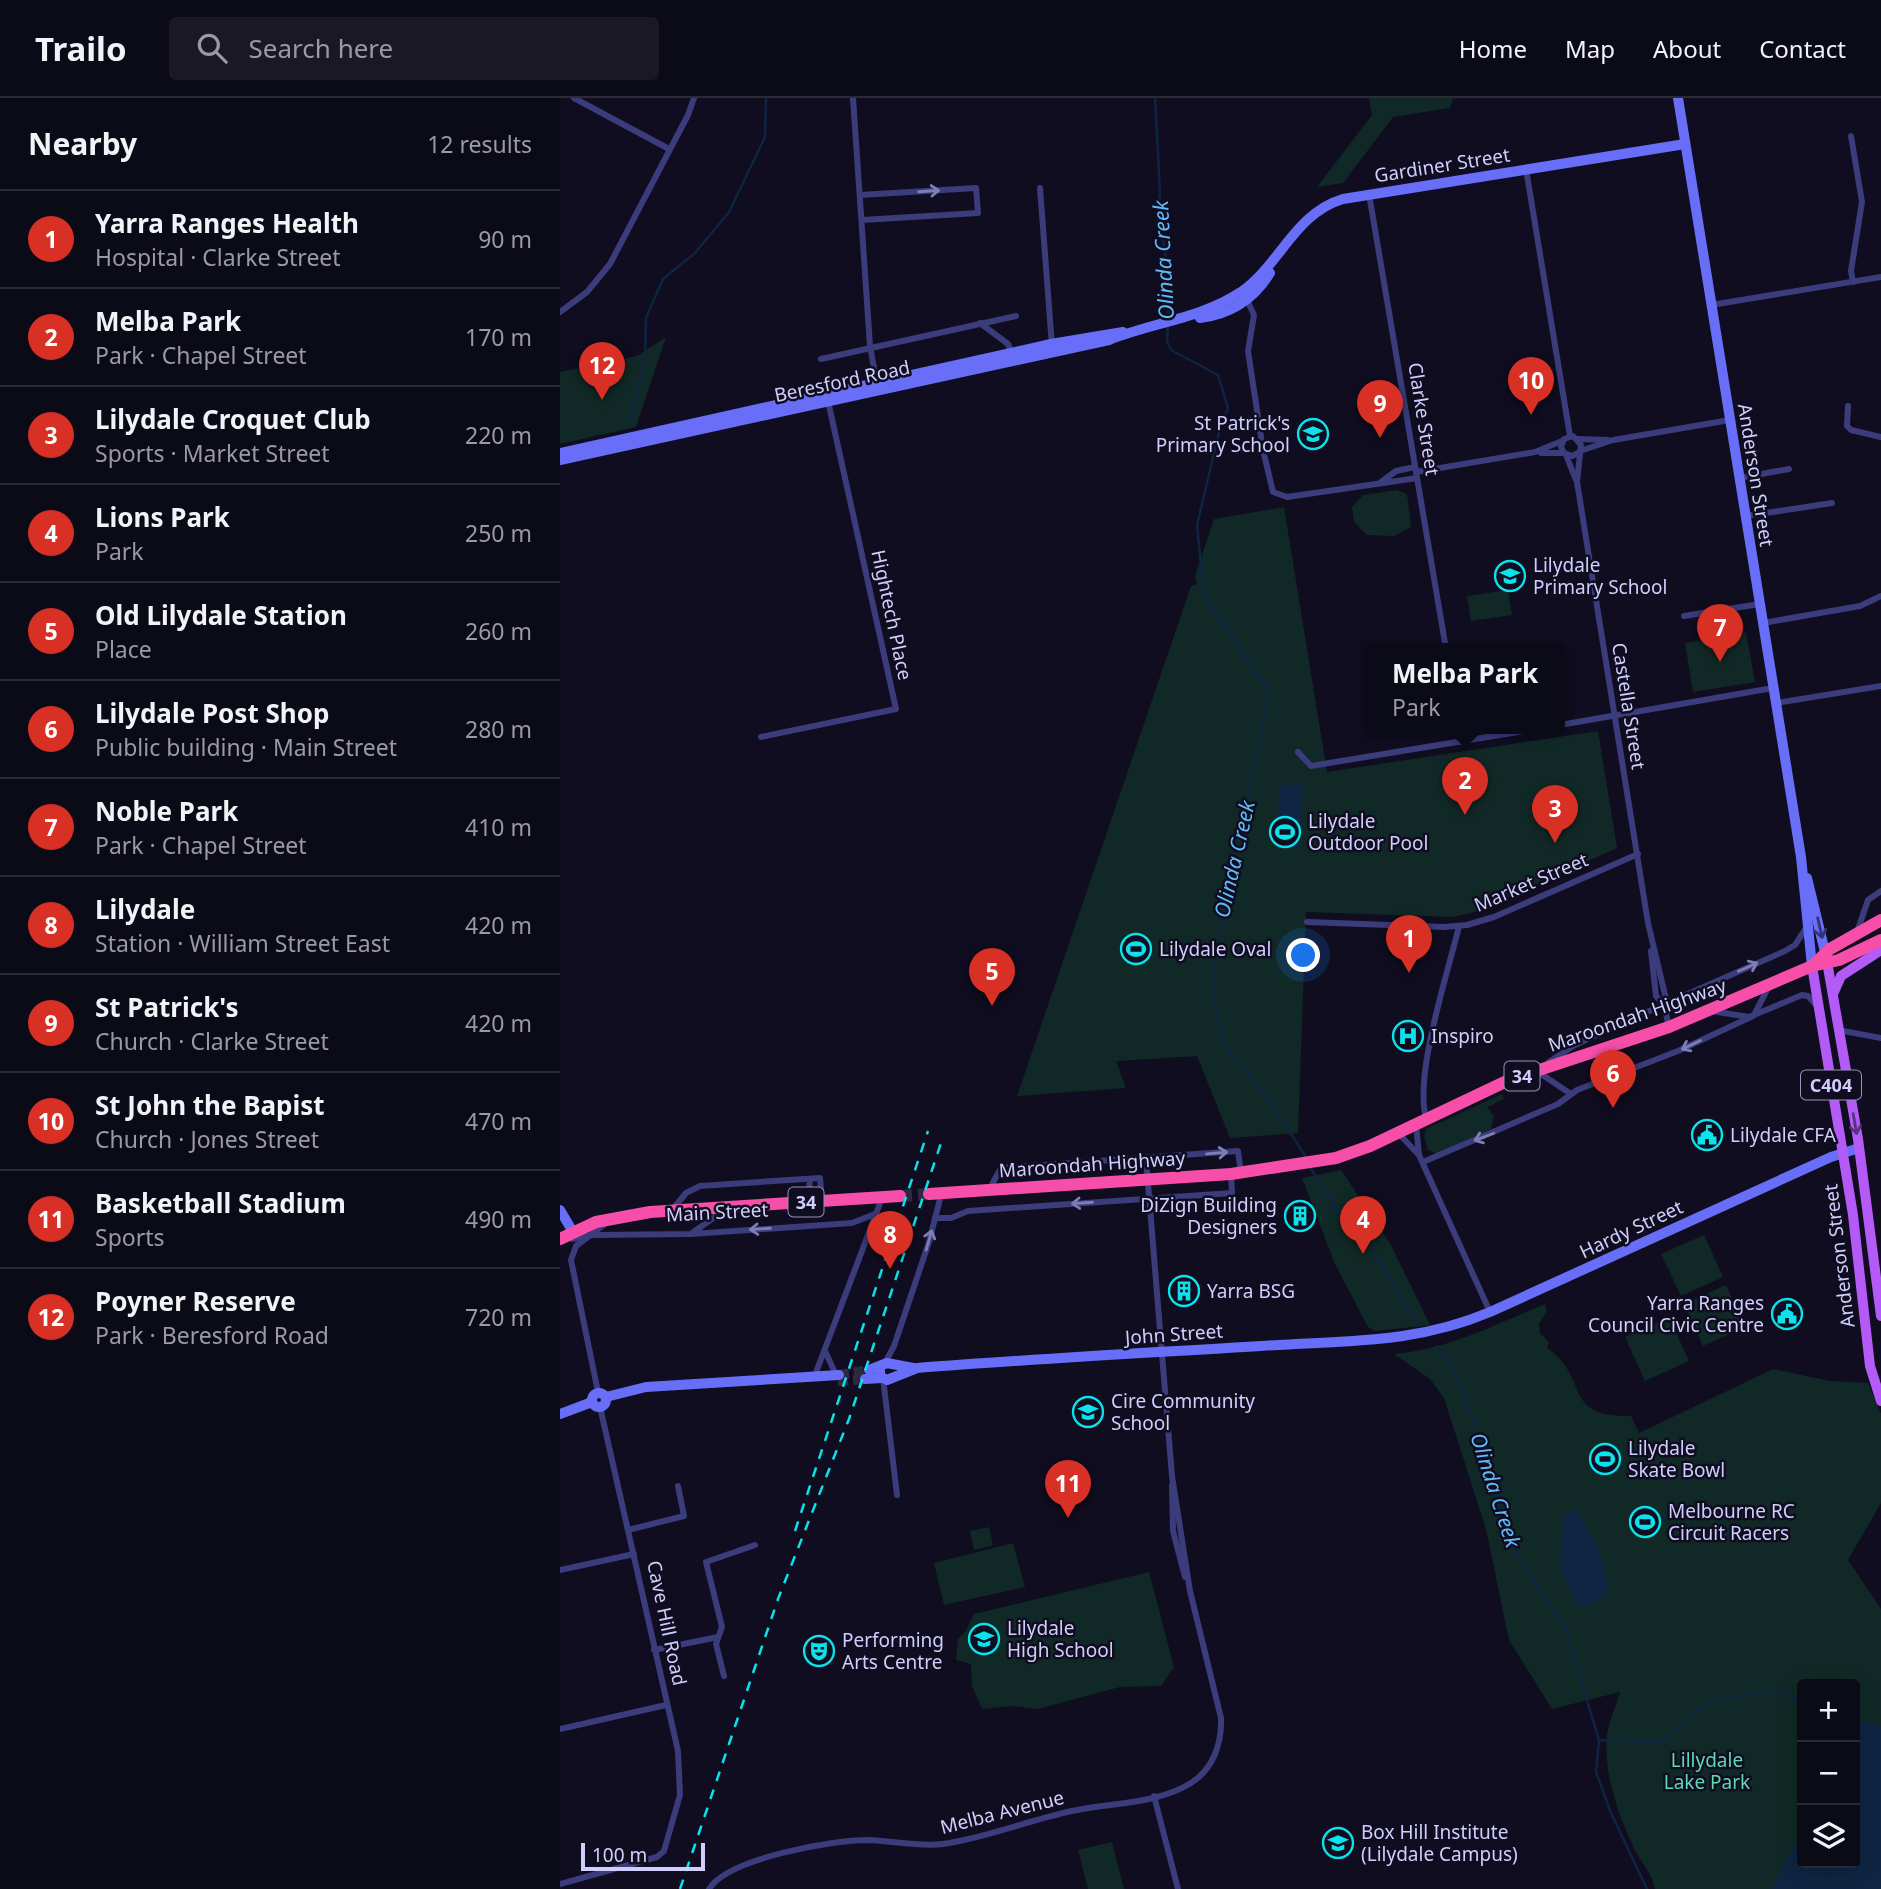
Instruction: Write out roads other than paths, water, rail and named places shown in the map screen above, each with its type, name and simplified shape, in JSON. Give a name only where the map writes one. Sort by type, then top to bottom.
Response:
[{"type":"highway","name":"Maroondah Highway","points":[[1827,958],[1857,934],[1881,920]]},
{"type":"highway","name":"Maroondah Highway","points":[[935,1193],[1232,1174],[1300,1166],[1345,1156],[1536,1071],[1669,1027],[1769,986],[1827,958],[1881,940]]},
{"type":"highway","name":"34","points":[[560,1240],[573,1232],[613,1218],[673,1210],[900,1196]]},
{"type":"main road","name":"Anderson Street","points":[[1678,98],[1801,857],[1812,966],[1853,1215],[1870,1366],[1881,1401]]},
{"type":"main road","name":"Gardiner Street","points":[[1279,256],[1316,211],[1336,201],[1685,144]]},
{"type":"main road","name":"Beresford Road","points":[[560,460],[1052,348],[1217,315],[1266,279],[1279,256]]},
{"type":"main road","name":"Beresford Road","points":[[560,453],[827,398]]},
{"type":"main road","name":"Anderson Street","points":[[1801,857],[1827,958],[1868,1212],[1877,1252],[1881,1316]]},
{"type":"main road","points":[[1834,999],[1836,984],[1842,976],[1881,950]]},
{"type":"main road","points":[[1824,1033],[1839,1030]]},
{"type":"main road","name":"Hardy Street","points":[[1432,1332],[1490,1312],[1843,1152],[1859,1148]]},
{"type":"main road","points":[[1853,1215],[1868,1212]]},
{"type":"main road","points":[[561,1214],[573,1232]]},
{"type":"main road","points":[[1864,1320],[1867,1288],[1864,1255],[1877,1252]]},
{"type":"main road","name":"John Street","points":[[917,1368],[888,1378],[867,1375],[885,1364],[917,1368],[1368,1342],[1432,1332]]},
{"type":"main road","points":[[885,1364],[895,1368],[888,1378]]},
{"type":"main road","points":[[885,1364],[888,1378]]},
{"type":"main road","points":[[560,1414],[596,1405],[593,1395],[646,1387],[761,1378],[838,1377]]},
{"type":"street","points":[[574,98],[669,149]]},
{"type":"street","points":[[560,312],[600,279],[694,98]]},
{"type":"street","points":[[855,98],[870,346],[877,387]]},
{"type":"street","points":[[1851,136],[1863,202],[1851,271],[1853,282]]},
{"type":"street","points":[[1526,169],[1570,436]]},
{"type":"street","points":[[860,195],[976,188],[978,213],[862,220]]},
{"type":"street","points":[[1040,188],[1052,348]]},
{"type":"street","name":"Clarke Street","points":[[1369,194],[1445,643]]},
{"type":"street","points":[[1710,305],[1881,277]]},
{"type":"street","points":[[1244,296],[1254,315],[1248,348],[1271,488],[1277,495],[1287,497],[1381,482],[1416,472],[1535,452],[1562,442],[1570,436]]},
{"type":"street","points":[[821,359],[870,346],[1016,316]]},
{"type":"street","points":[[979,323],[1008,344],[1014,357]]},
{"type":"street","name":"Hightech Place","points":[[761,737],[896,709],[827,398]]},
{"type":"street","points":[[1848,406],[1847,426],[1852,430],[1881,437]]},
{"type":"street","points":[[1535,452],[1579,452],[1613,440],[1730,420]]},
{"type":"street","points":[[1570,436],[1578,439],[1613,440]]},
{"type":"street","name":"Castella Street","points":[[1578,439],[1577,482],[1651,935],[1666,999],[1664,1005],[1669,1027]]},
{"type":"street","name":"Castella Street","points":[[1562,442],[1577,482]]},
{"type":"street","points":[[1739,478],[1789,469]]},
{"type":"street","points":[[1381,482],[1396,471],[1416,472]]},
{"type":"street","points":[[1745,516],[1832,503]]},
{"type":"street","points":[[1763,624],[1860,606],[1881,596]]},
{"type":"street","points":[[1684,616],[1760,604]]},
{"type":"street","points":[[1776,704],[1881,686]]},
{"type":"street","points":[[1565,724],[1773,688]]},
{"type":"street","points":[[1459,734],[1460,742]]},
{"type":"street","points":[[1298,752],[1311,766],[1507,734]]},
{"type":"street","name":"Market Street","points":[[1307,922],[1459,926],[1494,918],[1638,854]]},
{"type":"street","points":[[1857,934],[1868,900],[1881,891]]},
{"type":"street","points":[[1419,1154],[1422,1103],[1432,1038],[1459,926]]},
{"type":"street","points":[[1571,1094],[1536,1071],[1573,1046],[1791,948],[1807,927]]},
{"type":"street","points":[[1754,1016],[1769,986]]},
{"type":"street","points":[[1423,1162],[1521,1121],[1562,1102],[1571,1094],[1678,1051],[1804,995],[1813,1000],[1821,1017]]},
{"type":"street","points":[[1711,1011],[1737,1017],[1754,1016]]},
{"type":"street","points":[[1839,1030],[1881,1038]]},
{"type":"street","points":[[1398,1132],[1419,1154],[1490,1312]]},
{"type":"street","points":[[935,1217],[948,1218],[968,1210],[1233,1193],[1232,1174],[1238,1151],[1001,1168],[989,1190]]},
{"type":"street","points":[[1146,1159],[1161,1353]]},
{"type":"street","name":"Main Street","points":[[673,1210],[687,1193],[700,1186],[820,1178],[822,1201]]},
{"type":"street","points":[[801,1202],[809,1190],[810,1179]]},
{"type":"street","points":[[885,1364],[896,1339],[935,1217],[935,1193]]},
{"type":"street","points":[[810,1378],[818,1372],[882,1198]]},
{"type":"street","points":[[691,1234],[730,1206]]},
{"type":"street","name":"Main Street","points":[[560,1240],[601,1235],[691,1234],[852,1223],[875,1214]]},
{"type":"street","points":[[602,1395],[572,1268],[572,1256],[574,1248],[613,1218]]},
{"type":"street","points":[[826,1351],[831,1370],[838,1377]]},
{"type":"street","name":"Melba Avenue","points":[[709,1889],[724,1875],[774,1855],[856,1841],[944,1844],[1070,1811],[1154,1796],[1192,1783],[1215,1757],[1221,1735],[1221,1718],[1190,1591],[1178,1557],[1177,1530],[1170,1506],[1172,1476],[1161,1353]]},
{"type":"street","points":[[888,1378],[887,1403],[897,1495]]},
{"type":"street","name":"Cave Hill Road","points":[[560,1884],[657,1857],[665,1846],[680,1795],[681,1771],[634,1554],[596,1405]]},
{"type":"street","points":[[628,1530],[684,1516],[678,1486]]},
{"type":"street","points":[[724,1676],[718,1637],[722,1627],[706,1562],[755,1545]]},
{"type":"street","points":[[560,1570],[634,1554]]},
{"type":"street","points":[[654,1650],[718,1637]]},
{"type":"street","points":[[560,1729],[666,1706]]},
{"type":"street","points":[[1154,1796],[1178,1889]]},
{"type":"water","points":[[1280,786],[1303,786],[1299,848],[1276,847]]},
{"type":"water","points":[[1576,1507],[1599,1550],[1609,1589],[1595,1604],[1579,1607],[1565,1582],[1560,1564],[1564,1517]]},
{"type":"water","points":[[1862,1720],[1881,1727],[1881,1889],[1771,1889],[1797,1840],[1797,1868],[1860,1868]]},
{"type":"waterway","points":[[630,424],[645,357],[646,318],[663,279],[695,253],[729,212],[765,137],[766,98]]},
{"type":"waterway","name":"Olinda Creek","points":[[1155,98],[1160,191],[1158,219],[1165,249],[1168,317]]},
{"type":"waterway","name":"Olinda Creek","points":[[1168,324],[1167,341],[1171,350],[1218,375],[1228,408],[1221,424],[1197,525],[1203,585],[1212,609],[1240,646],[1252,670],[1269,689],[1260,745]]},
{"type":"waterway","name":"Olinda Creek","points":[[1259,750],[1228,872],[1212,989],[1224,1045],[1271,1103],[1306,1157]]},
{"type":"waterway","name":"Olinda Creek","points":[[1310,1167],[1336,1209],[1365,1238],[1418,1326]]},
{"type":"waterway","name":"Olinda Creek","points":[[1437,1346],[1455,1373],[1491,1464],[1514,1550],[1565,1628],[1599,1740],[1662,1742],[1707,1702],[1776,1691],[1797,1699]]},
{"type":"waterway","points":[[1599,1740],[1596,1772],[1611,1813],[1647,1889]]},
{"type":"tunnel","points":[[900,1196],[929,1194]]},
{"type":"tunnel","points":[[839,1375],[869,1370]]},
{"type":"tunnel","points":[[838,1381],[865,1379]]},
{"type":"railway","points":[[795,1531],[928,1131]]},
{"type":"railway","points":[[680,1889],[778,1599],[849,1419],[943,1137]]},
{"type":"place","name":"Poyner Reserve","points":[[602,400]]},
{"type":"place","name":"St John the Bapist","points":[[1531,415]]},
{"type":"place","name":"St Patrick's Primary School","points":[[1313,434]]},
{"type":"place","name":"St Patrick's","points":[[1380,438]]},
{"type":"place","name":"Lilydale Primary School","points":[[1510,576]]},
{"type":"place","name":"Noble Park","points":[[1720,662]]},
{"type":"place","name":"Melba Park","points":[[1465,815]]},
{"type":"place","name":"Lilydale Outdoor Pool","points":[[1285,832]]},
{"type":"place","name":"Lilydale Croquet Club","points":[[1555,843]]},
{"type":"place","name":"Lilydale Oval","points":[[1136,949]]},
{"type":"place","name":"Yarra Ranges Health","points":[[1409,973]]},
{"type":"place","name":"Old Lilydale Station","points":[[992,1006]]},
{"type":"place","name":"Inspiro","points":[[1408,1036]]},
{"type":"place","name":"Lilydale Post Shop","points":[[1613,1108]]},
{"type":"place","name":"Lilydale CFA","points":[[1707,1135]]},
{"type":"place","name":"DiZign Building Designers","points":[[1300,1216]]},
{"type":"place","name":"Lions Park","points":[[1363,1254]]},
{"type":"place","name":"Lilydale","points":[[890,1269]]},
{"type":"place","name":"Yarra BSG","points":[[1184,1291]]},
{"type":"place","name":"Yarra Ranges Council Civic Centre","points":[[1787,1314]]},
{"type":"place","name":"Cire Community School","points":[[1088,1412]]},
{"type":"place","name":"Lilydale Skate Bowl","points":[[1605,1459]]},
{"type":"place","name":"Basketball Stadium","points":[[1068,1518]]},
{"type":"place","name":"Melbourne RC Circuit Racers","points":[[1645,1522]]},
{"type":"place","name":"Lilydale High School","points":[[984,1639]]},
{"type":"place","name":"Performing Arts Centre","points":[[819,1651]]},
{"type":"place","name":"Box Hill Institute (Lilydale Campus)","points":[[1338,1843]]},
{"type":"park label","name":"Lillydale Lake Park","points":[[1707,1771]]}]
